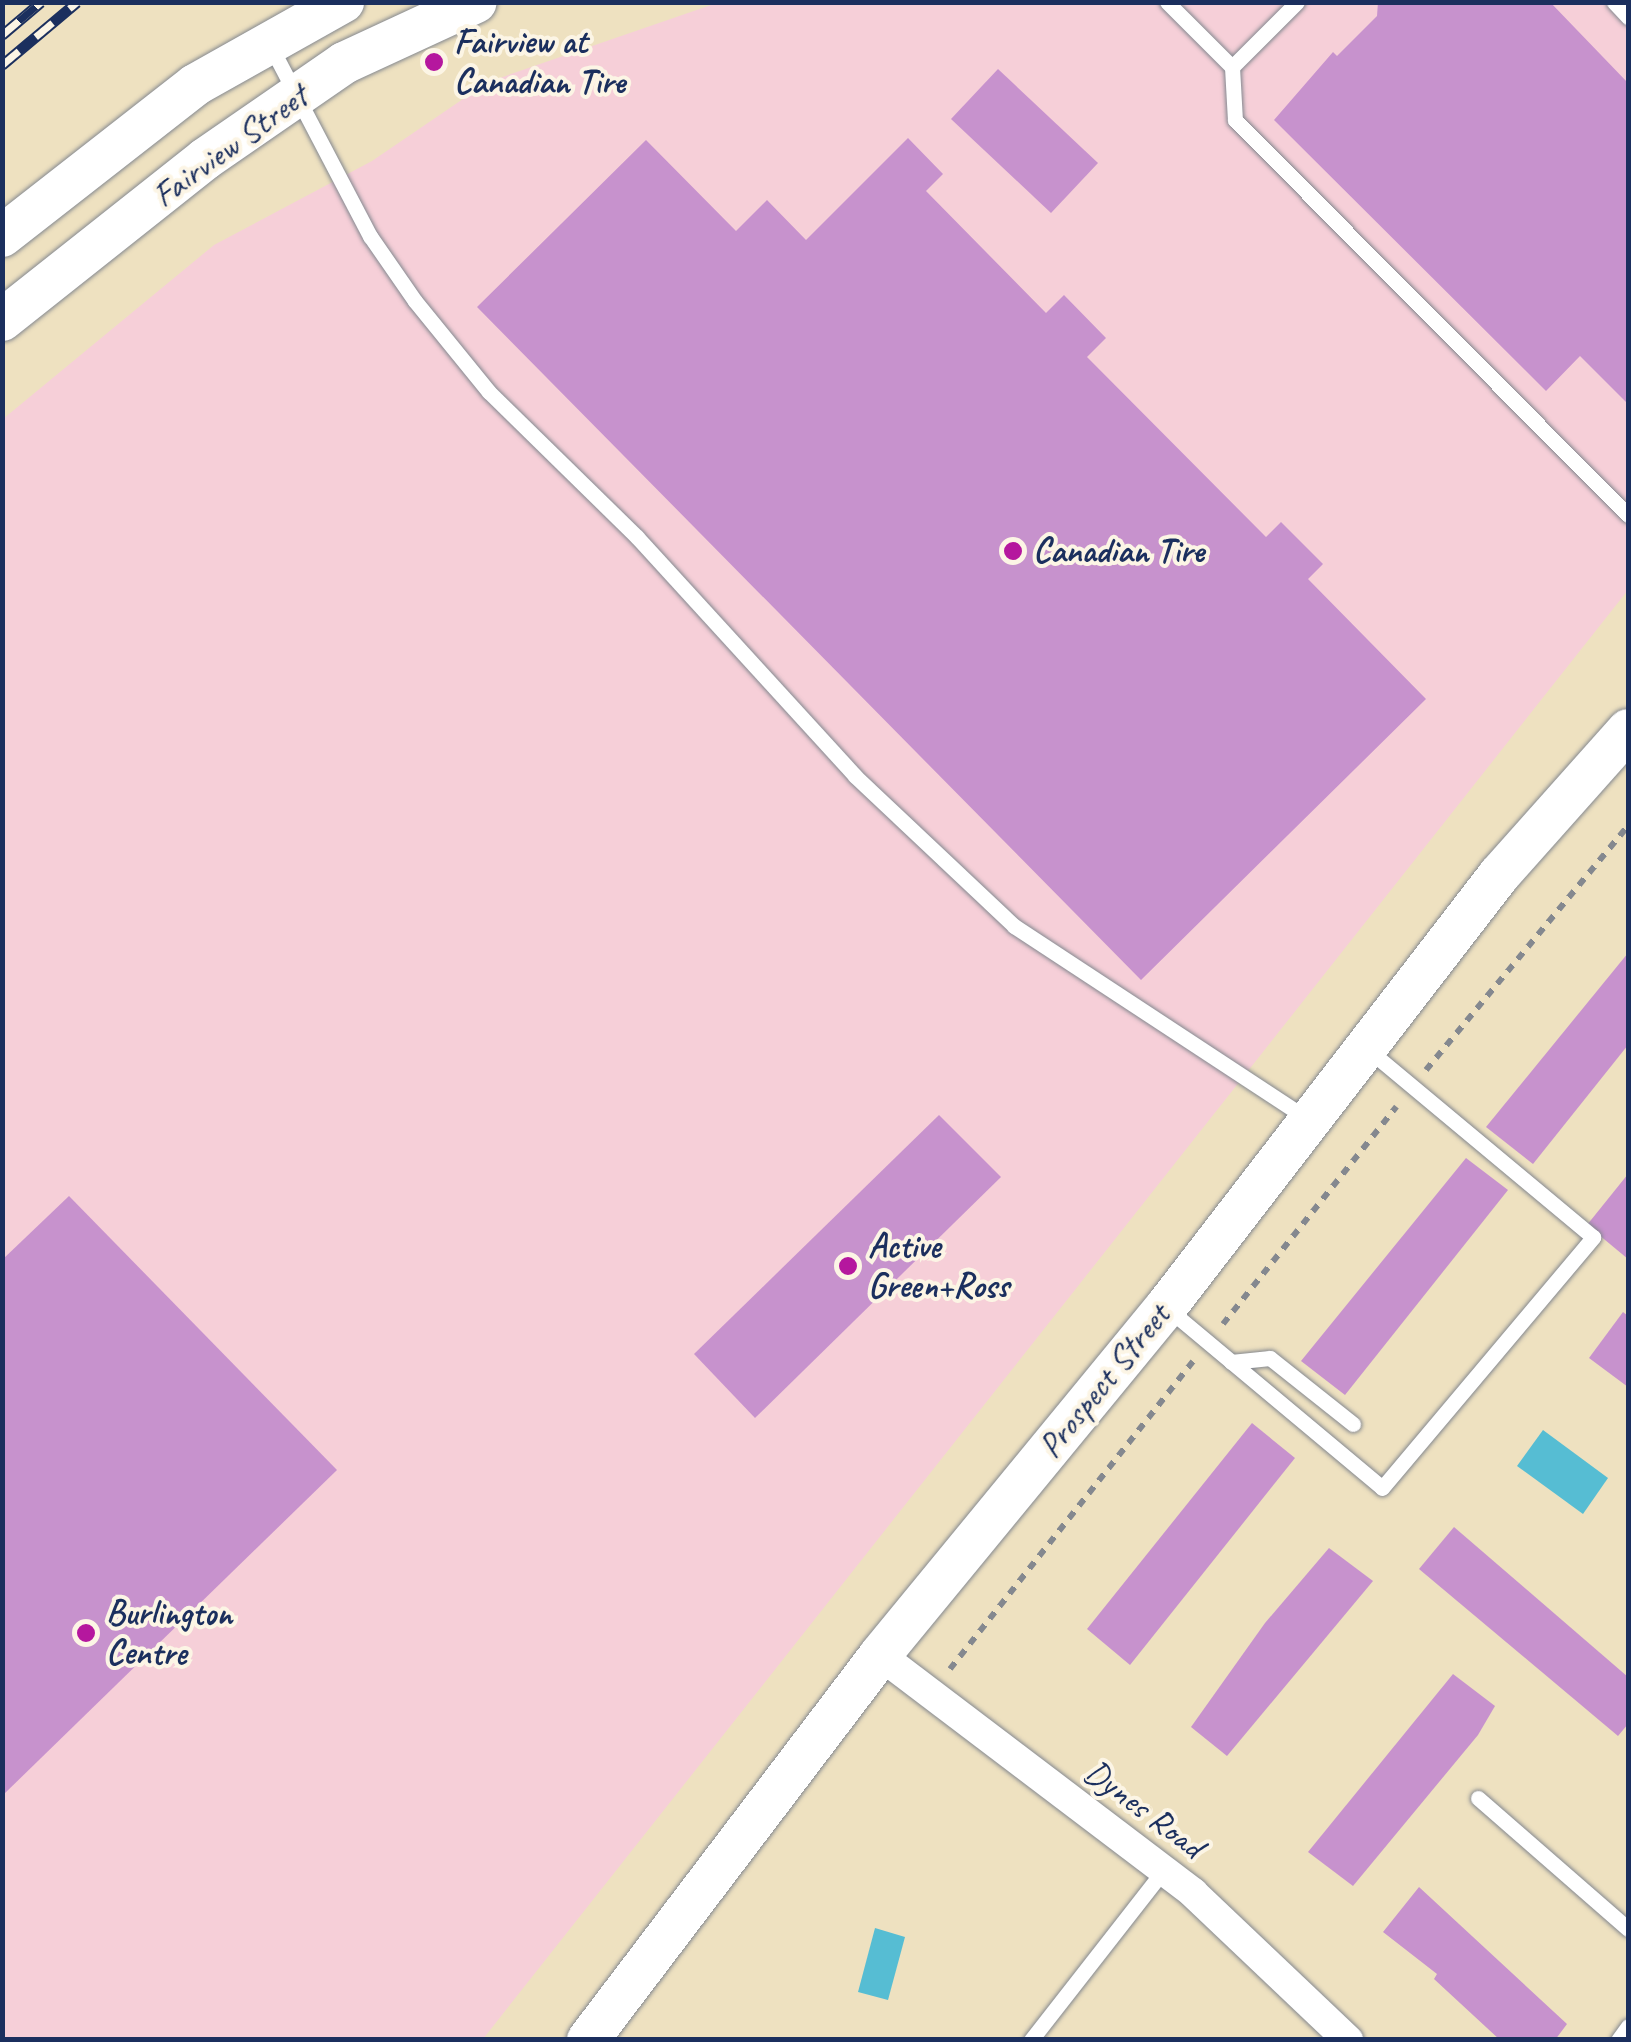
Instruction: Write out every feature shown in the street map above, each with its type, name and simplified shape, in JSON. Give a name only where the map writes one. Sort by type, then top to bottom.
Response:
[{"type":"street","name":"Fairview Street","points":[[2,236],[102,152],[194,85],[343,2]]},
{"type":"street","name":"Fairview Street","points":[[2,320],[204,160],[344,64],[476,2]]},
{"type":"street","name":"Prospect Street","points":[[588,2040],[880,1655],[1166,1308],[1306,1118],[1499,875],[1628,730]]},
{"type":"street","name":"Dynes Road","points":[[880,1655],[1163,1871],[1348,2040]]},
{"type":"lane","points":[[1167,2],[1232,66],[1235,120],[1628,514]]},
{"type":"lane","points":[[1232,66],[1297,2]]},
{"type":"lane","points":[[1614,2],[1628,17]]},
{"type":"lane","points":[[269,44],[370,236],[489,392],[637,537],[855,776],[1014,926],[1306,1118]]},
{"type":"lane","points":[[1166,1308],[1382,1488],[1593,1238],[1364,1046]]},
{"type":"lane","points":[[1231,1362],[1270,1358],[1353,1424]]},
{"type":"lane","points":[[1478,1798],[1628,1929]]},
{"type":"lane","points":[[1031,2040],[1163,1871]]},
{"type":"lane","points":[[1618,2040],[1628,2026]]},
{"type":"path","points":[[930,1693],[1412,1087],[1628,826]]},
{"type":"shaded area","points":[[717,3],[1628,3],[1628,590],[483,2039],[3,2040],[3,419],[214,245],[372,161],[488,82]]},
{"type":"water","points":[[1543,1430],[1608,1478],[1583,1514],[1517,1466]]},
{"type":"water","points":[[875,1928],[905,1937],[888,2000],[858,1992]]},
{"type":"building","points":[[1378,2],[1550,2],[1628,83],[1628,404],[1580,356],[1546,391],[1274,120],[1333,52],[1337,56],[1377,16]]},
{"type":"building","points":[[998,69],[1098,163],[1051,213],[951,119]]},
{"type":"building","name":"Canadian Tire","points":[[908,138],[943,174],[926,191],[1046,313],[1064,295],[1106,338],[1087,357],[1266,537],[1281,522],[1323,564],[1308,579],[1426,699],[1141,980],[477,307],[646,140],[736,231],[767,200],[806,240]]},
{"type":"building","points":[[1628,953],[1628,1045],[1533,1164],[1486,1127]]},
{"type":"building","name":"Active Green+Ross","points":[[939,1115],[1001,1177],[755,1418],[694,1354]]},
{"type":"building","points":[[1466,1158],[1508,1190],[1345,1395],[1301,1361]]},
{"type":"building","points":[[1628,1174],[1628,1259],[1587,1225]]},
{"type":"building","name":"Burlington Centre","points":[[69,1196],[337,1470],[2,1796],[2,1260]]},
{"type":"building","points":[[1623,1312],[1628,1316],[1628,1387],[1589,1358]]},
{"type":"building","points":[[1252,1423],[1295,1458],[1130,1665],[1087,1629]]},
{"type":"building","points":[[1454,1527],[1628,1677],[1628,1724],[1618,1736],[1419,1569]]},
{"type":"building","points":[[1329,1548],[1373,1581],[1227,1756],[1191,1727],[1265,1623]]},
{"type":"building","points":[[1453,1674],[1495,1706],[1478,1735],[1353,1886],[1308,1852]]},
{"type":"building","points":[[1419,1887],[1567,2024],[1555,2040],[1500,2040],[1434,1979],[1437,1974],[1383,1932]]},
{"type":"railway","points":[[2,35],[41,2]]},
{"type":"railway","points":[[2,65],[77,2]]},
{"type":"place","name":"Fairview at Canadian Tire","points":[[434,62]]},
{"type":"place","name":"Canadian Tire","points":[[1013,551]]},
{"type":"place","name":"Active Green+Ross","points":[[848,1266]]},
{"type":"place","name":"Burlington Centre","points":[[86,1633]]}]
